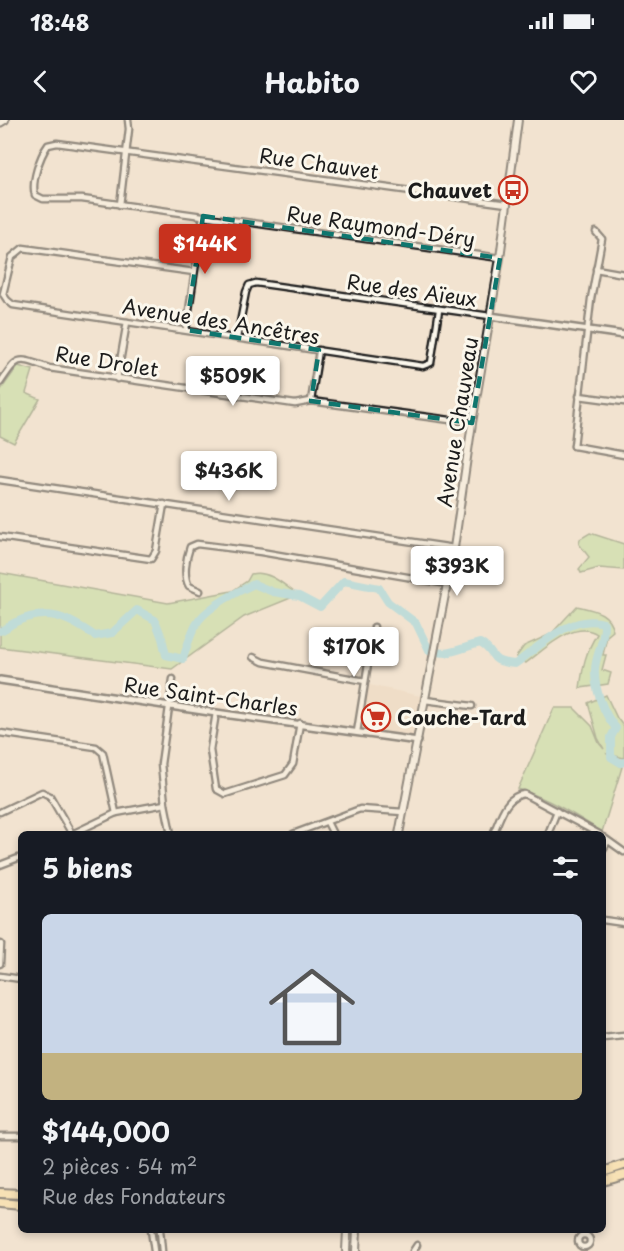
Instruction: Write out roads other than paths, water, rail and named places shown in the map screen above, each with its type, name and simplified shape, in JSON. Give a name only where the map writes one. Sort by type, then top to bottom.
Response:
[{"type":"highway","points":[[606,1171],[624,1165]]},
{"type":"highway","points":[[606,1180],[624,1175]]},
{"type":"highway","points":[[0,1193],[18,1194]]},
{"type":"highway","points":[[0,1203],[18,1205]]},
{"type":"main road","points":[[0,123],[5,120]]},
{"type":"main road","name":"Avenue Chauveau","points":[[400,831],[454,548],[472,423],[500,258],[518,120]]},
{"type":"main road","points":[[346,1251],[347,1233]]},
{"type":"main road","points":[[356,1251],[357,1233]]},
{"type":"street","points":[[120,205],[127,151],[128,120]]},
{"type":"street","name":"Rue Raymond-Déry","points":[[127,151],[57,143],[48,145],[44,151],[33,188],[35,195],[43,199],[82,198],[500,258]]},
{"type":"street","name":"Rue Chauvet","points":[[127,151],[507,204]]},
{"type":"street","points":[[186,330],[203,216]]},
{"type":"street","points":[[596,232],[602,239],[596,269],[574,446],[624,454]]},
{"type":"street","name":"Avenue des Ancêtres","points":[[194,272],[23,248],[12,257],[3,294],[13,305],[423,366],[431,363],[439,310]]},
{"type":"street","points":[[596,269],[624,274]]},
{"type":"street","name":"Rue des Aïeux","points":[[237,338],[246,292],[249,285],[256,283],[624,335]]},
{"type":"street","points":[[117,379],[127,322]]},
{"type":"street","points":[[312,401],[319,351]]},
{"type":"street","name":"Rue Drolet","points":[[0,383],[13,364],[22,359],[49,368],[117,379],[295,404],[312,401],[472,423]]},
{"type":"street","points":[[579,396],[624,402]]},
{"type":"street","points":[[0,480],[454,548]]},
{"type":"street","points":[[0,537],[151,559],[156,551],[164,504]]},
{"type":"street","points":[[200,591],[189,586],[185,575],[190,547],[197,544],[261,552],[448,584]]},
{"type":"street","points":[[357,732],[374,627]]},
{"type":"street","points":[[253,657],[263,662],[365,681]]},
{"type":"street","points":[[170,831],[161,764],[173,679]]},
{"type":"street","name":"Rue Saint-Charles","points":[[0,680],[418,741]]},
{"type":"street","points":[[425,700],[472,706]]},
{"type":"street","points":[[216,713],[210,750],[216,789],[225,794],[285,775],[293,764],[300,723]]},
{"type":"street","points":[[0,733],[96,747],[104,753],[116,813]]},
{"type":"street","points":[[0,812],[42,792],[50,796],[70,831]]},
{"type":"street","points":[[494,831],[507,802],[515,795],[526,795],[594,831]]},
{"type":"street","points":[[78,831],[116,813],[165,804]]},
{"type":"street","points":[[302,831],[360,809],[403,813]]},
{"type":"street","points":[[549,831],[557,811]]},
{"type":"street","points":[[327,822],[332,831]]},
{"type":"street","points":[[606,844],[608,841],[624,852]]},
{"type":"street","points":[[0,855],[2,864],[18,858]]},
{"type":"street","points":[[606,920],[624,923]]},
{"type":"street","points":[[0,964],[1,944]]},
{"type":"street","points":[[0,976],[18,979]]},
{"type":"street","points":[[606,1038],[624,1036]]},
{"type":"street","points":[[0,1136],[18,1136]]},
{"type":"street","points":[[151,1233],[154,1251]]},
{"type":"street","points":[[160,1233],[162,1251]]},
{"type":"street","points":[[413,1251],[417,1245]]},
{"type":"waterway","points":[[0,631],[28,618],[48,615],[76,624],[95,636],[112,633],[137,610],[155,620],[166,655],[183,659],[191,634],[199,620],[217,604],[247,587],[254,584],[273,592],[299,596],[320,607],[344,581],[379,588],[388,602],[416,623],[429,650],[442,653],[480,643],[496,659],[515,664],[567,627],[591,621],[604,623],[603,636],[595,664],[596,685],[604,709],[616,728],[611,737],[611,757],[621,763],[624,762]]},
{"type":"place","name":"Chauvet","points":[[513,190]]},
{"type":"place","name":"Couche-Tard","points":[[376,717]]}]
